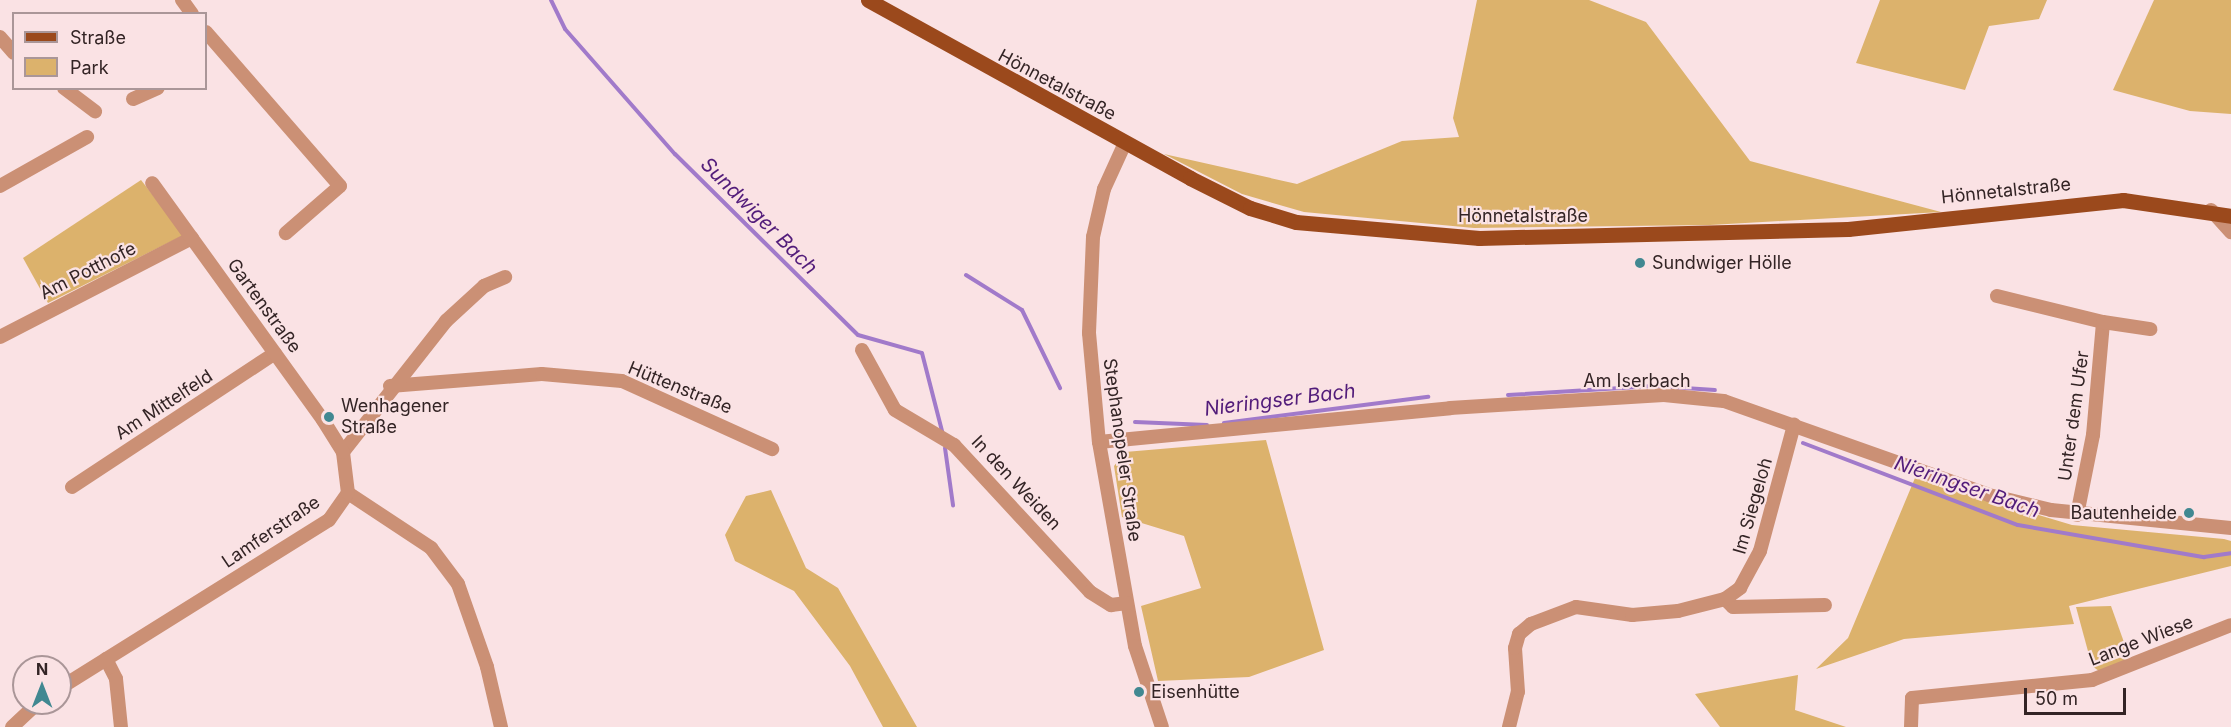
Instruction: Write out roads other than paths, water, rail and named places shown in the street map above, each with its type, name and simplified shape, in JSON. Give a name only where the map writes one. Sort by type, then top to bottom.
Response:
[{"type":"main road","name":"Hönnetalstraße","points":[[868,0],[1125,143],[1250,208],[1296,222],[1479,238],[1848,229],[2123,200],[2211,210],[2231,216]]},
{"type":"street","points":[[207,36],[340,186],[286,232]]},
{"type":"street","points":[[0,37],[12,51]]},
{"type":"street","points":[[67,90],[95,111]]},
{"type":"street","points":[[133,99],[153,90]]},
{"type":"street","points":[[0,186],[87,137]]},
{"type":"street","name":"Stephanopeler Straße","points":[[1125,143],[1104,189],[1089,261],[1089,333],[1099,442],[1127,603],[1162,727]]},
{"type":"street","name":"Gartenstraße","points":[[152,183],[275,352],[342,452]]},
{"type":"street","points":[[2211,210],[2231,232]]},
{"type":"street","name":"Am Potthofe","points":[[0,337],[192,238]]},
{"type":"street","points":[[501,727],[488,667],[458,584],[431,548],[348,493],[342,452],[390,386],[446,321],[484,286],[505,277]]},
{"type":"street","points":[[1997,296],[2103,322],[2151,329]]},
{"type":"street","name":"Unter dem Ufer","points":[[2077,515],[2093,435],[2103,322]]},
{"type":"street","name":"In den Weiden","points":[[862,350],[895,410],[954,445],[1090,592],[1111,605],[1127,603]]},
{"type":"street","name":"Am Mittelfeld","points":[[72,487],[275,352]]},
{"type":"street","name":"Hüttenstraße","points":[[390,386],[542,374],[622,381],[772,449]]},
{"type":"street","name":"Am Iserbach","points":[[1099,442],[1636,396],[1724,402],[1989,495],[2077,515],[2231,528]]},
{"type":"street","name":"Im Siegeloh","points":[[1725,599],[1740,588],[1757,558],[1794,425]]},
{"type":"street","name":"Lamferstraße","points":[[72,680],[329,520],[348,493]]},
{"type":"street","points":[[1509,727],[1518,692],[1515,648],[1519,634],[1531,624],[1576,608],[1654,614],[1725,599],[1733,607],[1825,605]]},
{"type":"street","name":"Lange Wiese","points":[[1911,727],[1912,698],[2092,680],[2231,625]]},
{"type":"street","points":[[106,659],[116,679],[121,727]]},
{"type":"street","points":[[12,727],[25,715]]},
{"type":"waterway","name":"Sundwiger Bach","points":[[551,0],[565,29],[675,154],[858,335],[922,353],[942,431]]},
{"type":"waterway","name":"Sundwiger Bach","points":[[966,275],[1022,310],[1060,388]]},
{"type":"waterway","name":"Nieringser Bach","points":[[1508,395],[1654,386],[1715,390]]},
{"type":"waterway","name":"Nieringser Bach","points":[[1224,423],[1428,397]]},
{"type":"waterway","name":"Nieringser Bach","points":[[1135,422],[1207,425]]},
{"type":"waterway","name":"Nieringser Bach","points":[[1803,443],[2018,525],[2204,557],[2231,553]]},
{"type":"waterway","name":"Sundwiger Bach","points":[[945,448],[953,505]]},
{"type":"place","name":"Sundwiger Hölle","points":[[1640,263]]},
{"type":"place","name":"Wenhagener Straße","points":[[329,417]]},
{"type":"place","name":"Bautenheide","points":[[2189,513]]},
{"type":"place","name":"Eisenhütte","points":[[1139,692]]}]
